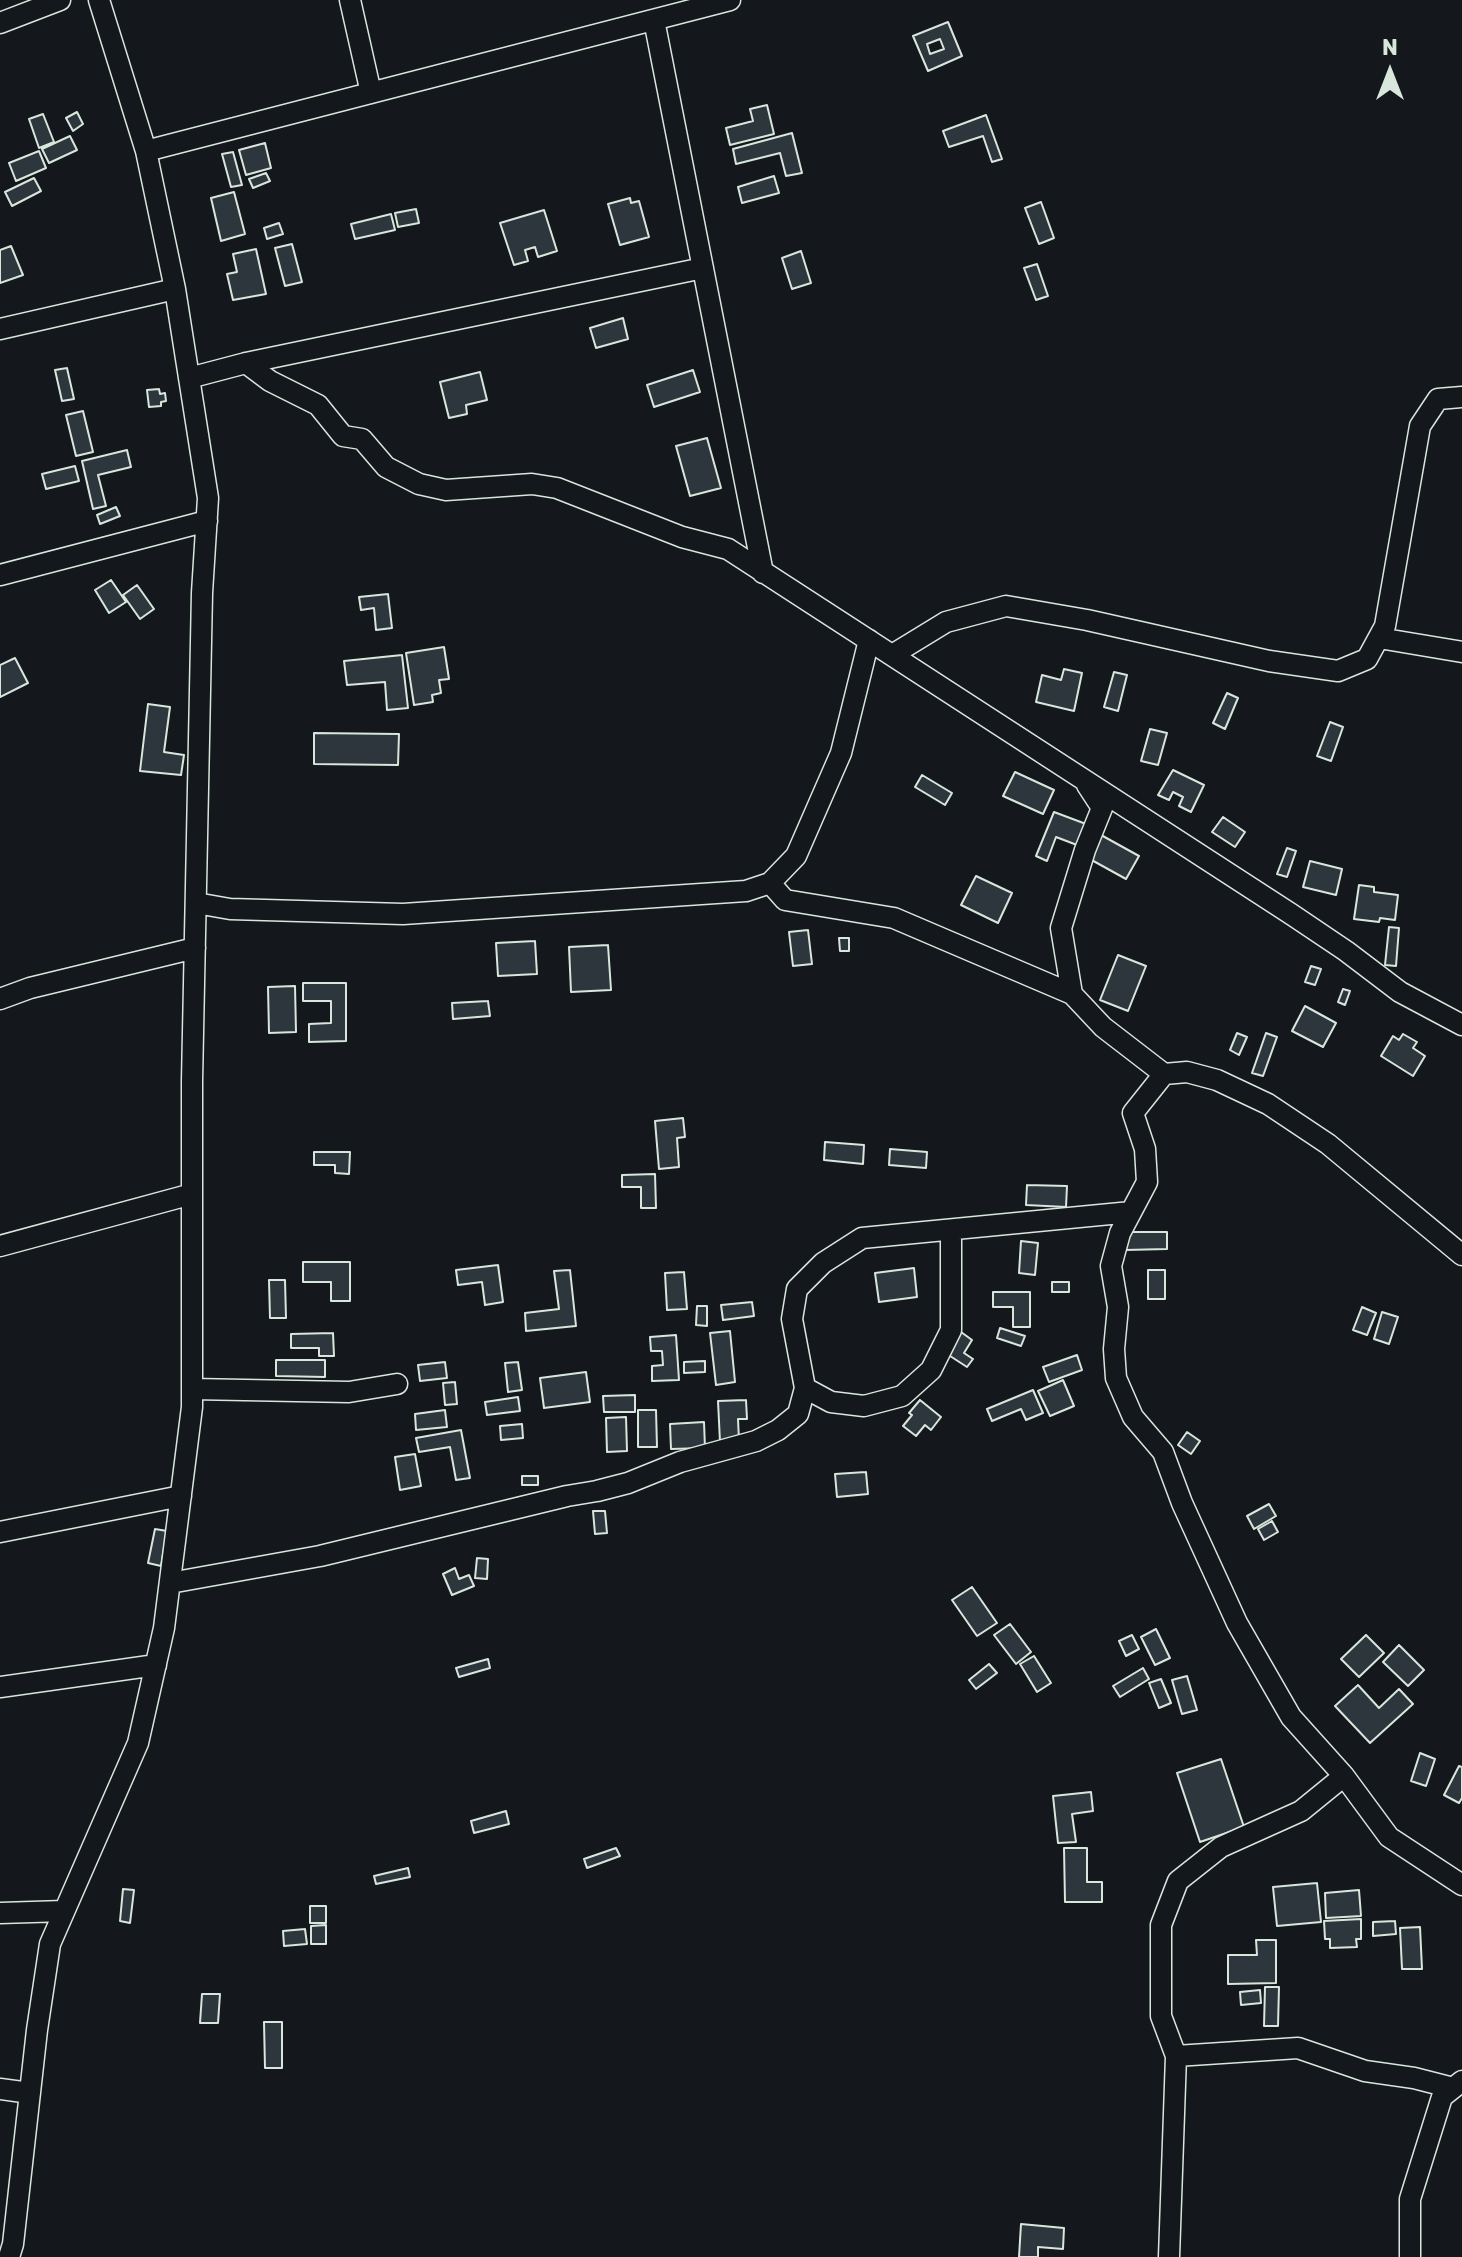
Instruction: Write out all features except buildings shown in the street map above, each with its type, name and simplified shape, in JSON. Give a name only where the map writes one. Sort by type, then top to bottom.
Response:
[{"type":"street","points":[[0,23],[60,0]]},
{"type":"street","points":[[9,2257],[50,1944],[138,1743],[164,1628],[192,1389],[195,948],[202,593],[208,498],[175,289],[146,151],[99,0]]},
{"type":"street","points":[[350,0],[371,93]]},
{"type":"street","points":[[146,151],[730,0]]},
{"type":"street","points":[[654,20],[763,573]]},
{"type":"street","points":[[189,378],[246,363],[703,268]]},
{"type":"street","points":[[0,329],[175,289]]},
{"type":"street","points":[[246,363],[270,381],[318,405],[343,436],[362,439],[386,467],[419,484],[446,490],[532,484],[557,488],[682,537],[728,549],[1324,936],[1400,992],[1462,1025]]},
{"type":"street","points":[[892,655],[946,622],[1006,606],[1087,620],[1269,661],[1338,671],[1367,659],[1385,626],[1420,426],[1438,399],[1462,397]]},
{"type":"street","points":[[0,575],[207,521]]},
{"type":"street","points":[[1379,638],[1462,652]]},
{"type":"street","points":[[196,903],[230,909],[403,914],[746,891],[770,883],[796,856],[841,753],[869,640]]},
{"type":"street","points":[[1072,994],[1061,928],[1085,850],[1102,808],[1085,782]]},
{"type":"street","points":[[770,883],[785,900],[894,918],[1072,994],[1103,1027],[1164,1074],[1187,1072],[1217,1080],[1268,1104],[1328,1144],[1462,1255]]},
{"type":"street","points":[[0,999],[30,988],[195,948]]},
{"type":"street","points":[[1164,1074],[1133,1113],[1145,1149],[1147,1182],[1120,1233],[1111,1266],[1118,1307],[1114,1349],[1116,1378],[1133,1417],[1163,1452],[1182,1503],[1237,1623],[1291,1717],[1344,1776],[1389,1837],[1462,1885]]},
{"type":"street","points":[[0,1246],[192,1194]]},
{"type":"street","points":[[170,1583],[320,1556],[628,1483],[680,1462],[756,1441],[778,1430],[798,1414],[805,1388],[792,1319],[797,1289],[823,1263],[862,1238],[1131,1212]]},
{"type":"street","points":[[805,1388],[831,1402],[864,1406],[902,1396],[931,1370],[951,1330],[951,1230]]},
{"type":"street","points":[[192,1389],[349,1392],[397,1384]]},
{"type":"street","points":[[0,1532],[181,1496]]},
{"type":"street","points":[[0,1687],[156,1665]]},
{"type":"street","points":[[1169,2257],[1176,2056],[1161,2016],[1161,1925],[1178,1881],[1221,1847],[1301,1811],[1344,1776]]},
{"type":"street","points":[[0,1913],[64,1911]]},
{"type":"street","points":[[1176,2056],[1298,2048],[1365,2071],[1458,2084]]},
{"type":"street","points":[[1410,2257],[1410,2199],[1442,2097],[1458,2084]]},
{"type":"street","points":[[0,2089],[30,2093]]}]
